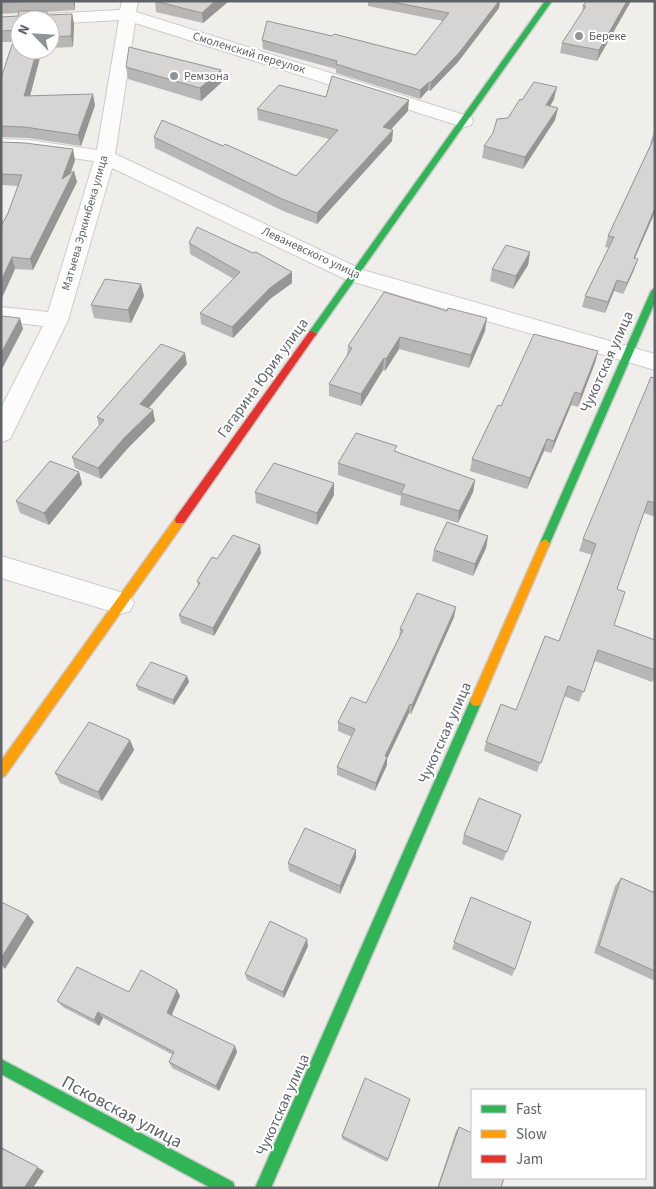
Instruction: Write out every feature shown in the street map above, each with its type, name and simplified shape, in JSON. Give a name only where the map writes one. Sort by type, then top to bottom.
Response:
[{"type":"main road","name":"Гагарина Юрия улица","points":[[1,772],[355,275],[546,2]]},
{"type":"main road","name":"Чукотская улица","points":[[263,1188],[655,291]]},
{"type":"main road","name":"Псковская улица","points":[[1,1066],[227,1188]]},
{"type":"street","name":"Смоленский переулок","points":[[60,16],[129,8],[464,120]]},
{"type":"street","name":"Матыева Эркинбека улица","points":[[1,433],[57,320],[105,157],[129,8]]},
{"type":"street","name":"Леваневского улица","points":[[1,145],[28,146],[105,157],[355,275],[655,362]]},
{"type":"street","points":[[1,314],[57,320]]},
{"type":"street","points":[[1,567],[120,603]]},
{"type":"building","points":[[1,1],[39,1],[1,3]]},
{"type":"building","points":[[155,1],[215,1],[202,13]]},
{"type":"building","points":[[387,1],[499,1],[459,53],[431,82],[420,90],[336,64],[337,61],[262,40],[267,21],[332,36],[334,34],[416,55],[449,13]]},
{"type":"building","points":[[586,1],[627,1],[599,50],[562,43],[586,6],[583,6]]},
{"type":"building","points":[[60,14],[72,14],[71,36],[60,37]]},
{"type":"building","points":[[10,16],[10,30],[1,31],[1,17]]},
{"type":"building","points":[[129,47],[221,70],[200,88],[126,67]]},
{"type":"building","points":[[10,51],[10,60],[34,60],[24,96],[93,94],[78,135],[25,127],[1,126],[1,78]]},
{"type":"building","points":[[332,76],[409,100],[383,127],[393,130],[317,213],[282,199],[154,137],[162,120],[223,146],[225,144],[296,176],[338,130],[257,109],[279,85],[326,97]]},
{"type":"building","points":[[534,82],[557,87],[546,105],[558,108],[525,157],[484,146],[493,133],[497,119],[508,118]]},
{"type":"building","points":[[655,136],[655,208],[634,258],[638,259],[627,283],[617,280],[608,302],[585,296],[614,237],[608,236]]},
{"type":"building","points":[[1,142],[73,149],[62,179],[74,171],[30,259],[12,257],[1,281],[1,226],[8,213],[22,175],[1,174]]},
{"type":"building","points":[[197,227],[253,253],[256,252],[292,272],[270,288],[232,327],[200,313],[240,272],[189,243]]},
{"type":"building","points":[[506,245],[530,252],[516,276],[492,269]]},
{"type":"building","points":[[105,279],[141,284],[128,310],[91,305]]},
{"type":"building","points":[[384,292],[447,311],[448,308],[487,318],[471,355],[400,337],[361,394],[329,384],[352,348],[348,346]]},
{"type":"building","points":[[1,316],[20,318],[1,353]]},
{"type":"building","points":[[534,334],[598,351],[581,394],[575,392],[554,441],[547,439],[530,478],[472,459],[498,405],[501,406]]},
{"type":"building","points":[[161,344],[185,353],[140,404],[153,410],[125,437],[98,468],[72,457],[104,420],[97,417]]},
{"type":"building","points":[[651,377],[655,378],[655,503],[648,501],[617,589],[625,592],[614,625],[655,640],[655,670],[598,650],[584,692],[568,686],[541,763],[486,742],[501,704],[516,710],[545,636],[559,641],[596,544],[583,539]]},
{"type":"building","points":[[356,433],[397,446],[394,451],[475,480],[459,511],[401,493],[405,485],[338,463]]},
{"type":"building","points":[[50,461],[79,472],[44,513],[16,501]]},
{"type":"building","points":[[274,463],[334,483],[317,513],[255,492]]},
{"type":"building","points":[[447,522],[488,536],[475,564],[434,550]]},
{"type":"building","points":[[233,535],[260,545],[213,628],[179,615],[200,583],[197,581],[212,557],[217,559]]},
{"type":"building","points":[[417,593],[456,607],[412,705],[410,704],[385,756],[387,757],[376,783],[337,767],[355,729],[338,722],[351,697],[366,703],[403,630],[400,629]]},
{"type":"building","points":[[151,662],[187,676],[173,700],[136,685]]},
{"type":"building","points":[[89,722],[130,740],[98,792],[55,773]]},
{"type":"building","points":[[479,798],[521,815],[507,852],[464,835]]},
{"type":"building","points":[[305,828],[356,850],[340,886],[288,863]]},
{"type":"building","points":[[621,878],[655,893],[655,971],[599,946]]},
{"type":"building","points":[[471,897],[531,922],[515,969],[454,942]]},
{"type":"building","points":[[1,902],[28,915],[1,958]]},
{"type":"building","points":[[270,921],[307,939],[283,992],[245,974]]},
{"type":"building","points":[[77,967],[129,992],[141,970],[177,990],[167,1013],[235,1046],[216,1086],[169,1062],[174,1052],[98,1012],[94,1020],[57,1001]]},
{"type":"building","points":[[365,1078],[410,1099],[388,1159],[342,1136]]},
{"type":"building","points":[[459,1127],[471,1133],[471,1179],[504,1179],[501,1188],[438,1188]]},
{"type":"building","points":[[1,1148],[38,1167],[24,1188],[1,1188]]},
{"type":"traffic: fast","points":[[312,334],[549,1]]},
{"type":"traffic: fast","points":[[545,543],[655,291]]},
{"type":"traffic: fast","points":[[263,1188],[476,701]]},
{"type":"traffic: fast","points":[[1,1066],[227,1188]]},
{"type":"traffic: slow","points":[[1,772],[180,520]]},
{"type":"traffic: slow","points":[[476,701],[545,543]]},
{"type":"traffic: jam","points":[[180,520],[312,334]]},
{"type":"place","name":"Береке","points":[[579,36]]},
{"type":"place","name":"Ремзона","points":[[174,76]]}]
